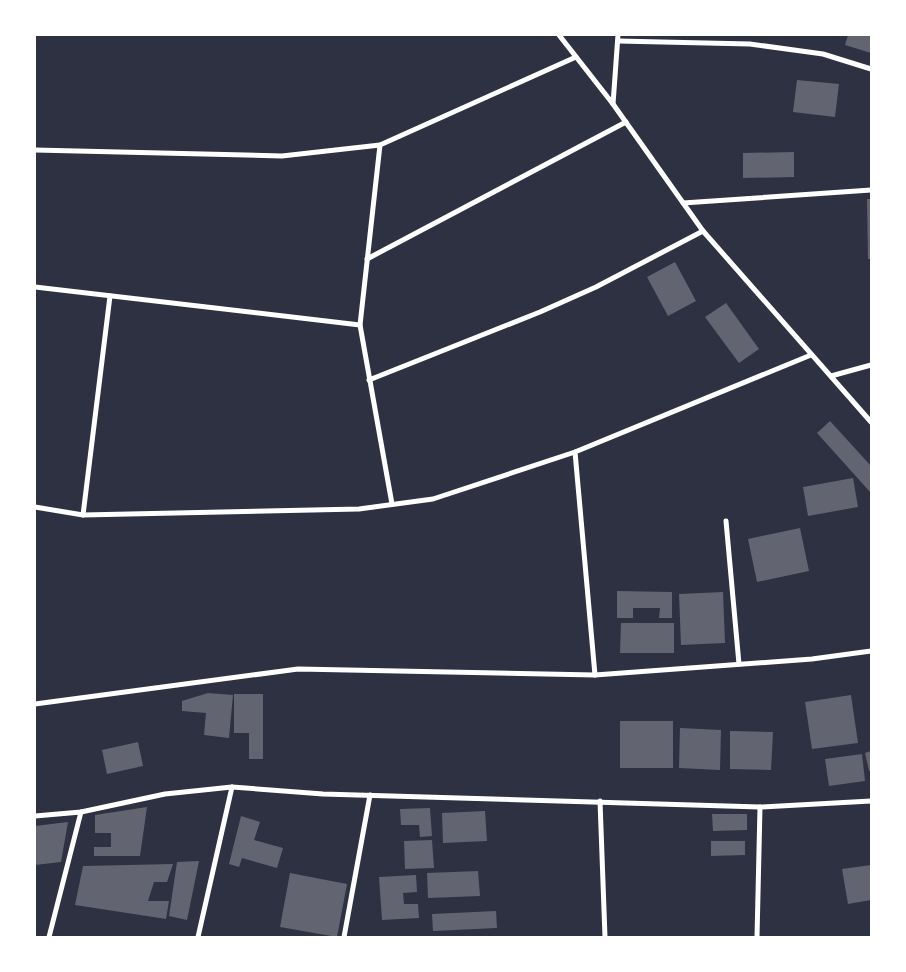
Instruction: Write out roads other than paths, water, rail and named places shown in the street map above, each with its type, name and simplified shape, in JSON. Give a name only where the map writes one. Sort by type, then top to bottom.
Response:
[{"type":"street","points":[[559,35],[626,122],[703,231],[871,422]]},
{"type":"street","points":[[612,104],[618,35]]},
{"type":"street","points":[[618,42],[750,44],[823,54],[871,69]]},
{"type":"street","points":[[35,150],[282,156],[380,145],[576,57]]},
{"type":"street","points":[[367,258],[626,122]]},
{"type":"street","points":[[380,145],[360,325],[392,504]]},
{"type":"street","points":[[683,203],[871,190]]},
{"type":"street","points":[[369,380],[564,301],[703,231]]},
{"type":"street","points":[[35,287],[360,325]]},
{"type":"street","points":[[83,515],[110,296]]},
{"type":"street","points":[[35,507],[83,515],[359,509],[433,499],[575,452],[811,355]]},
{"type":"street","points":[[831,376],[871,365]]},
{"type":"street","points":[[575,452],[595,675]]},
{"type":"street","points":[[726,521],[739,664]]},
{"type":"street","points":[[35,704],[298,669],[595,675],[812,658],[871,651]]},
{"type":"street","points":[[198,937],[232,787]]},
{"type":"street","points":[[35,816],[81,812],[165,794],[232,787],[370,795],[760,807],[871,802]]},
{"type":"street","points":[[344,937],[370,795]]},
{"type":"street","points":[[600,801],[605,937]]},
{"type":"street","points":[[757,937],[760,807]]},
{"type":"street","points":[[49,937],[81,812]]}]
